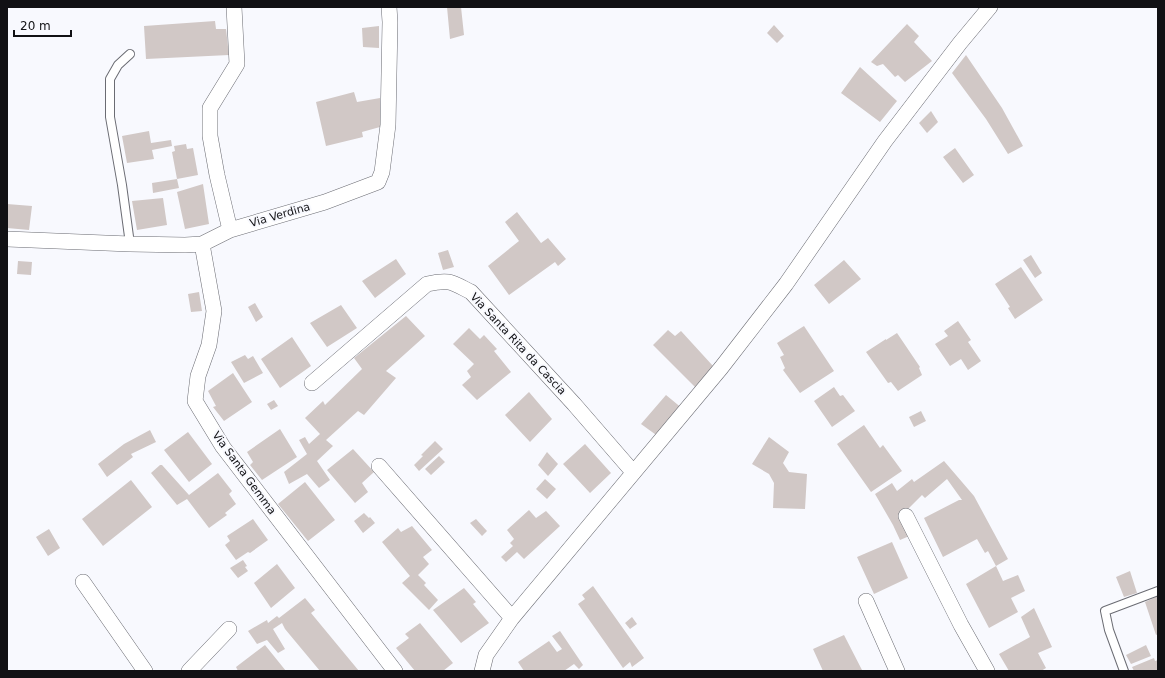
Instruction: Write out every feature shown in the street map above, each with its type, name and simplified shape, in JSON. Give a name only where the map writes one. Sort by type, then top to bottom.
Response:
[{"type":"street","points":[[230,230],[217,176],[210,136],[210,108],[238,64],[234,7]]},
{"type":"street","name":"Via Verdina","points":[[7,239],[130,244],[202,244],[230,230],[324,202],[378,182],[382,172],[388,125],[389,7]]},
{"type":"street","points":[[482,671],[486,655],[512,618],[721,368],[786,284],[885,141],[960,43],[990,7]]},
{"type":"street","name":"Via Santa Gemma","points":[[202,244],[214,311],[209,345],[198,376],[195,401],[223,447],[395,671]]},
{"type":"street","name":"Via Santa Rita da Cascia","points":[[312,383],[427,284],[450,281],[471,292],[574,404],[633,472]]},
{"type":"street","points":[[379,466],[512,618]]},
{"type":"street","points":[[906,516],[961,625],[987,671]]},
{"type":"street","points":[[83,582],[145,671]]},
{"type":"street","points":[[866,601],[897,671]]},
{"type":"street","points":[[189,671],[228,630]]},
{"type":"lane","points":[[130,54],[118,65],[110,79],[110,117],[122,185],[130,244]]},
{"type":"lane","points":[[1124,671],[1109,630],[1105,611],[1158,591]]},
{"type":"building","points":[[447,7],[461,7],[464,35],[450,39]]},
{"type":"building","points":[[215,21],[216,29],[226,29],[229,55],[146,59],[144,26]]},
{"type":"building","points":[[907,24],[919,36],[914,42],[932,61],[905,82],[898,75],[895,77],[883,64],[877,66],[871,62]]},
{"type":"building","points":[[774,25],[784,36],[777,43],[767,33]]},
{"type":"building","points":[[379,26],[379,48],[363,47],[362,28]]},
{"type":"building","points":[[966,55],[1002,108],[1023,146],[1008,154],[986,119],[952,73]]},
{"type":"building","points":[[860,67],[897,101],[880,122],[841,93]]},
{"type":"building","points":[[354,92],[357,102],[380,98],[380,127],[362,132],[363,137],[326,146],[316,102]]},
{"type":"building","points":[[931,111],[938,122],[927,133],[919,123]]},
{"type":"building","points":[[149,131],[151,143],[171,140],[172,146],[152,150],[154,159],[127,163],[122,136]]},
{"type":"building","points":[[186,144],[187,149],[193,148],[198,175],[177,179],[172,152],[175,151],[174,146]]},
{"type":"building","points":[[955,148],[974,175],[963,183],[943,157]]},
{"type":"building","points":[[177,179],[179,188],[153,193],[152,183]]},
{"type":"building","points":[[203,184],[209,224],[185,229],[177,192]]},
{"type":"building","points":[[163,198],[167,225],[137,230],[132,201]]},
{"type":"building","points":[[7,204],[32,206],[29,230],[7,228]]},
{"type":"building","points":[[517,212],[541,243],[548,238],[566,259],[558,266],[555,262],[509,295],[488,266],[519,241],[505,222]]},
{"type":"building","points":[[448,250],[454,267],[443,270],[438,253]]},
{"type":"building","points":[[1031,255],[1042,273],[1035,278],[1023,260]]},
{"type":"building","points":[[396,259],[406,274],[375,298],[362,281]]},
{"type":"building","points":[[844,260],[861,279],[829,304],[814,285]]},
{"type":"building","points":[[18,261],[32,262],[31,275],[17,274]]},
{"type":"building","points":[[1021,267],[1043,300],[1015,319],[1008,308],[1010,307],[995,284]]},
{"type":"building","points":[[199,292],[202,311],[191,312],[188,294]]},
{"type":"building","points":[[255,303],[263,317],[256,322],[248,307]]},
{"type":"building","points":[[341,305],[357,328],[327,347],[310,323]]},
{"type":"building","points":[[406,316],[425,336],[386,371],[396,378],[364,415],[358,411],[326,440],[333,446],[317,461],[330,480],[319,488],[307,474],[289,484],[284,472],[307,454],[299,440],[305,437],[309,444],[320,434],[305,418],[323,401],[325,405],[362,369],[354,358]]},
{"type":"building","points":[[958,321],[971,340],[968,342],[981,361],[968,370],[961,359],[950,366],[935,344],[948,336],[944,331]]},
{"type":"building","points":[[804,326],[834,371],[800,393],[783,370],[785,368],[780,357],[784,355],[777,343]]},
{"type":"building","points":[[469,328],[480,339],[484,335],[497,349],[494,351],[511,372],[477,400],[462,385],[471,377],[467,371],[474,364],[453,344]]},
{"type":"building","points":[[668,330],[675,336],[681,331],[713,366],[695,387],[653,345]]},
{"type":"building","points":[[897,333],[920,367],[919,368],[922,375],[898,391],[891,382],[888,383],[866,352]]},
{"type":"building","points":[[292,337],[311,366],[280,388],[261,359]]},
{"type":"building","points":[[245,355],[248,359],[253,356],[263,373],[244,383],[231,362]]},
{"type":"building","points":[[233,373],[252,402],[224,421],[213,407],[216,406],[208,391]]},
{"type":"building","points":[[834,387],[840,396],[843,395],[855,411],[832,427],[814,401]]},
{"type":"building","points":[[529,392],[552,419],[530,442],[505,415]]},
{"type":"building","points":[[666,395],[683,409],[659,437],[641,424]]},
{"type":"building","points":[[274,400],[278,406],[271,410],[267,404]]},
{"type":"building","points":[[921,411],[926,421],[914,427],[909,417]]},
{"type":"building","points":[[864,425],[880,448],[883,445],[902,471],[871,492],[837,444]]},
{"type":"building","points":[[280,429],[297,457],[262,480],[250,465],[253,462],[247,452]]},
{"type":"building","points":[[150,430],[156,442],[131,454],[133,457],[107,477],[98,464],[124,444]]},
{"type":"building","points":[[188,432],[212,464],[189,482],[164,450]]},
{"type":"building","points":[[769,437],[789,452],[783,463],[789,472],[807,474],[805,509],[773,508],[774,483],[769,474],[752,464]]},
{"type":"building","points":[[435,441],[443,449],[419,471],[414,465],[423,456],[421,455]]},
{"type":"building","points":[[585,444],[611,473],[590,493],[563,464]]},
{"type":"building","points":[[353,449],[374,472],[362,483],[368,492],[355,503],[327,470]]},
{"type":"building","points":[[547,452],[558,464],[548,476],[538,465]]},
{"type":"building","points":[[439,456],[445,462],[431,475],[425,469]]},
{"type":"building","points":[[944,461],[974,496],[1008,559],[996,566],[988,551],[985,553],[977,539],[943,557],[924,518],[959,500],[962,500],[947,479],[925,498],[922,495],[904,513],[914,534],[900,540],[875,494],[892,483],[897,491],[912,479],[914,482]]},
{"type":"building","points":[[162,465],[189,495],[218,473],[232,491],[229,494],[236,504],[225,513],[227,515],[209,528],[187,499],[177,505],[151,473]]},
{"type":"building","points":[[545,479],[556,489],[547,499],[536,489]]},
{"type":"building","points":[[131,480],[152,507],[103,546],[82,519]]},
{"type":"building","points":[[305,482],[335,520],[308,541],[278,504]]},
{"type":"building","points":[[529,510],[536,518],[546,511],[560,526],[524,559],[517,552],[506,562],[501,557],[513,546],[510,543],[514,539],[507,530]]},
{"type":"building","points":[[364,513],[375,523],[363,533],[354,521]]},
{"type":"building","points":[[253,519],[268,540],[250,553],[248,552],[236,560],[225,545],[230,541],[227,536]]},
{"type":"building","points":[[476,519],[487,531],[482,536],[470,523]]},
{"type":"building","points":[[412,526],[432,550],[423,557],[429,564],[418,575],[426,583],[424,585],[438,600],[429,610],[402,583],[410,576],[382,542],[398,528],[401,532]]},
{"type":"building","points":[[49,529],[60,548],[48,556],[36,537]]},
{"type":"building","points":[[892,542],[908,578],[874,594],[857,557]]},
{"type":"building","points":[[243,560],[248,571],[238,578],[230,568]]},
{"type":"building","points":[[277,564],[295,588],[271,608],[254,583]]},
{"type":"building","points":[[996,566],[1003,581],[1018,575],[1025,591],[1011,598],[1018,612],[989,628],[966,584]]},
{"type":"building","points":[[1130,571],[1137,593],[1124,597],[1116,577]]},
{"type":"building","points":[[593,586],[644,658],[632,667],[630,662],[623,668],[578,604],[585,599],[582,595]]},
{"type":"building","points":[[464,588],[476,602],[473,604],[489,623],[461,643],[433,610]]},
{"type":"building","points":[[1158,596],[1158,634],[1156,635],[1145,602]]},
{"type":"building","points":[[305,598],[315,610],[311,613],[359,671],[320,671],[285,629],[282,623],[273,629],[285,649],[278,653],[267,640],[257,644],[248,631],[267,620],[268,623],[277,616],[279,618]]},
{"type":"building","points":[[1034,608],[1052,647],[1038,653],[1046,668],[1041,671],[1009,671],[999,654],[1030,637],[1021,617]]},
{"type":"building","points":[[632,617],[637,624],[630,629],[625,623]]},
{"type":"building","points":[[420,623],[453,663],[443,671],[415,671],[396,648],[409,638],[405,634]]},
{"type":"building","points":[[560,631],[583,665],[579,669],[574,664],[564,671],[524,671],[518,662],[549,641],[557,652],[562,649],[552,636]]},
{"type":"building","points":[[844,635],[862,670],[823,671],[813,649]]},
{"type":"building","points":[[265,645],[286,671],[238,671],[236,667]]},
{"type":"building","points":[[1146,645],[1151,656],[1131,664],[1126,655]]},
{"type":"building","points":[[1154,658],[1155,661],[1158,660],[1158,671],[1134,671],[1132,667]]}]
